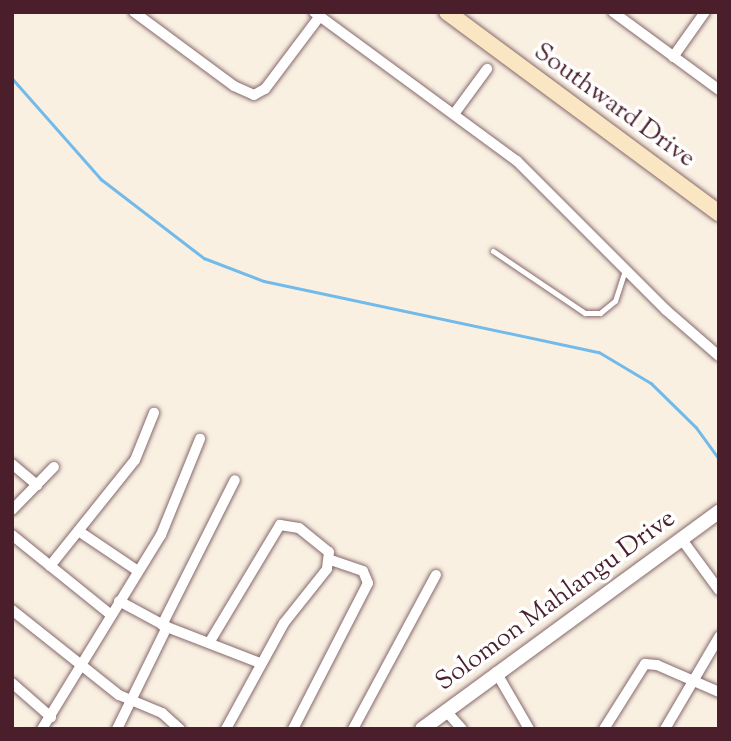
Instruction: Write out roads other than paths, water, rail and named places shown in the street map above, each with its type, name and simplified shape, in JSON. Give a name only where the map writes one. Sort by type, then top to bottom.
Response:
[{"type":"main road","name":"Southward Drive","points":[[447,12],[719,213]]},
{"type":"street","points":[[134,12],[234,86],[254,94],[265,89],[317,14],[454,114],[547,187],[684,328],[719,356]]},
{"type":"street","points":[[673,57],[705,12]]},
{"type":"street","points":[[617,13],[719,90]]},
{"type":"street","points":[[454,114],[487,69]]},
{"type":"street","points":[[50,566],[80,533],[135,460],[154,413]]},
{"type":"street","points":[[43,729],[79,664],[161,535],[200,439]]},
{"type":"street","points":[[12,464],[37,485]]},
{"type":"street","points":[[12,510],[54,467]]},
{"type":"street","points":[[117,729],[133,702],[165,626],[235,480]]},
{"type":"street","name":"Solomon Mahlangu Drive","points":[[422,729],[496,672],[683,541],[719,512]]},
{"type":"street","points":[[209,643],[280,525],[287,523],[310,536],[326,548],[331,560]]},
{"type":"street","points":[[80,533],[138,571]]},
{"type":"street","points":[[12,535],[110,614]]},
{"type":"street","points":[[683,541],[719,590]]},
{"type":"street","points":[[226,729],[260,663],[331,560]]},
{"type":"street","points":[[293,729],[368,583],[363,570],[331,560]]},
{"type":"street","points":[[353,729],[436,575]]},
{"type":"street","points":[[119,601],[165,626],[260,663]]},
{"type":"street","points":[[12,610],[79,664],[133,702],[162,713],[180,729]]},
{"type":"street","points":[[665,729],[719,637]]},
{"type":"street","points":[[604,729],[645,664],[719,692]]},
{"type":"street","points":[[496,672],[529,729]]},
{"type":"street","points":[[12,683],[51,717]]},
{"type":"street","points":[[445,710],[462,729]]},
{"type":"lane","points":[[493,251],[585,313],[600,313],[615,301],[625,268]]},
{"type":"waterway","points":[[12,78],[101,179],[204,258],[264,281],[599,352],[651,383],[696,427],[719,459]]}]
